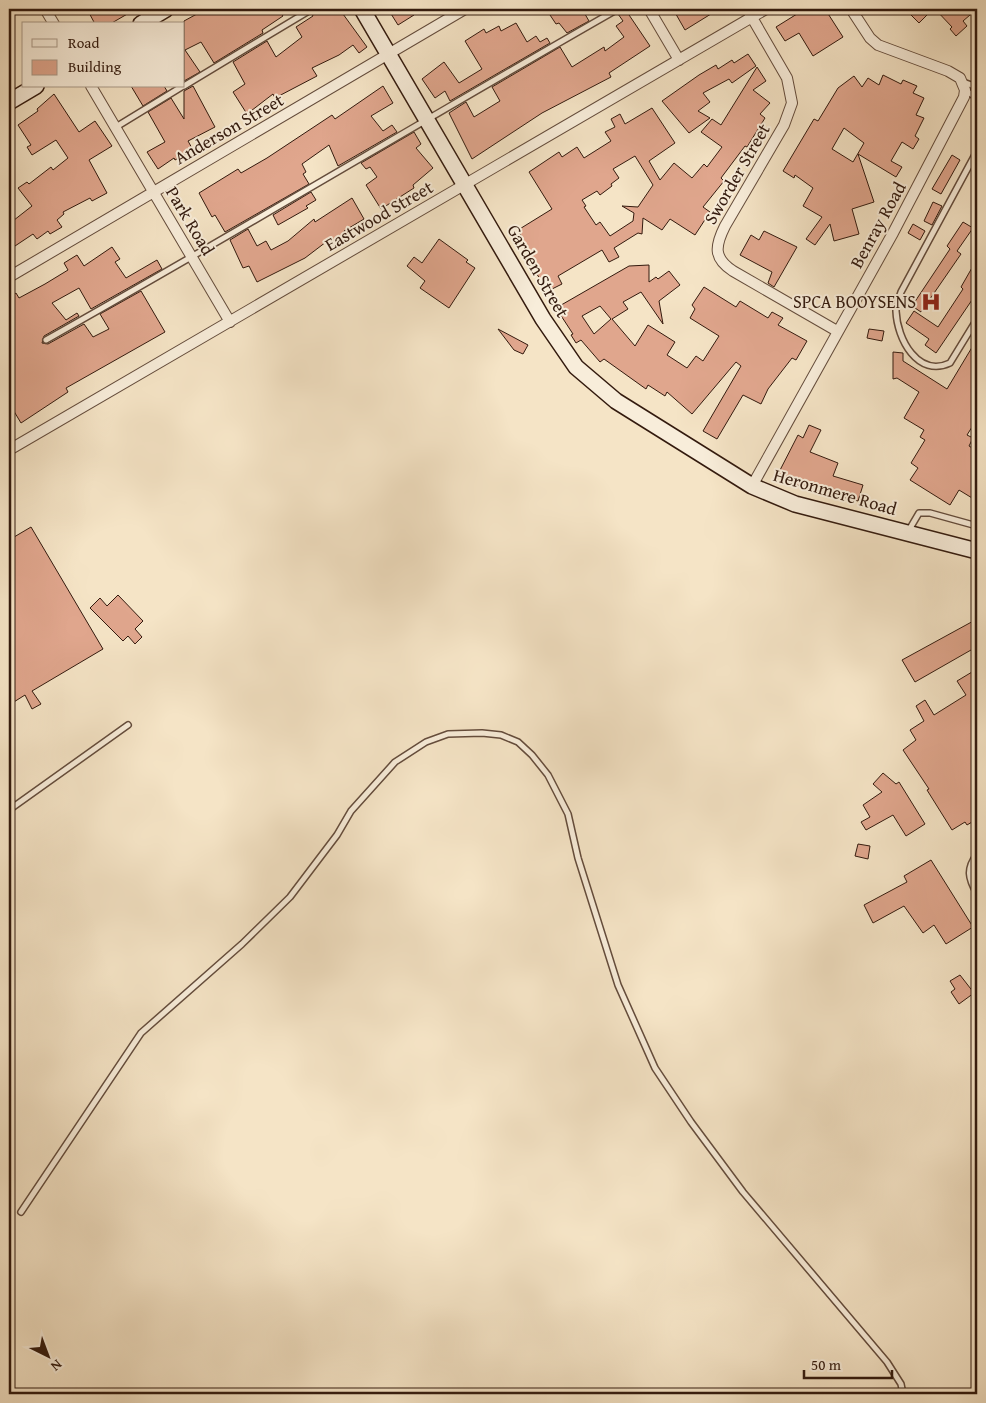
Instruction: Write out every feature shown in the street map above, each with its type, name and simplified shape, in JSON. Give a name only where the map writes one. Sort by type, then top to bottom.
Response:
[{"type":"street","points":[[45,9],[53,22]]},
{"type":"street","points":[[144,22],[166,9]]},
{"type":"street","name":"Garden Street","points":[[362,9],[543,319],[576,367],[616,401],[752,486]]},
{"type":"street","name":"Anderson Street","points":[[9,277],[465,9]]},
{"type":"street","points":[[649,9],[679,60]]},
{"type":"street","name":"Eastwood Street","points":[[9,450],[679,60],[750,13],[766,9]]},
{"type":"street","points":[[851,9],[866,33],[878,46],[948,71],[964,86]]},
{"type":"street","name":"Sworder Street","points":[[750,13],[788,78],[792,103],[784,125],[725,226],[718,243],[718,256],[733,271],[837,331]]},
{"type":"street","name":"Benray Road","points":[[752,486],[947,134],[960,108],[964,86]]},
{"type":"street","points":[[9,102],[33,88]]},
{"type":"street","name":"Park Road","points":[[92,88],[230,322]]},
{"type":"street","name":"Heronmere Road","points":[[752,486],[796,504],[977,550]]},
{"type":"lane","points":[[185,85],[312,9]]},
{"type":"lane","points":[[46,340],[193,258],[426,119],[618,9]]},
{"type":"lane","points":[[964,86],[977,86]]},
{"type":"lane","points":[[964,86],[977,98]]},
{"type":"lane","points":[[116,127],[181,88]]},
{"type":"lane","points":[[977,151],[901,292],[896,308],[898,325],[910,352],[928,367],[950,363],[977,319]]},
{"type":"lane","name":"Heronmere Road","points":[[908,533],[919,513],[930,513],[977,526]]},
{"type":"lane","points":[[9,810],[128,725]]},
{"type":"lane","points":[[20,1212],[141,1033],[242,944],[290,897],[337,835],[351,811],[395,762],[426,742],[448,734],[482,733],[500,735],[518,742],[532,755],[548,775],[568,814],[578,858],[618,985],[655,1068],[690,1122],[743,1192],[887,1362],[901,1384],[902,1394]]},
{"type":"lane","points":[[977,854],[969,870],[969,878],[977,894]]},
{"type":"building","points":[[87,9],[136,9],[113,22],[94,22]]},
{"type":"building","points":[[206,9],[278,9],[283,16],[262,30],[263,33],[214,63],[201,42],[185,50],[184,21]]},
{"type":"building","points":[[316,9],[349,9],[343,14],[367,47],[359,53],[353,45],[339,55],[312,68],[317,76],[275,98],[273,94],[247,114],[233,92],[245,84],[233,62],[267,41],[276,57],[302,37],[296,27],[313,16],[312,14]]},
{"type":"building","points":[[388,9],[410,9],[414,15],[398,25]]},
{"type":"building","points":[[546,9],[582,9],[589,21],[567,33],[559,23],[556,24]]},
{"type":"building","points":[[622,9],[625,9],[650,46],[609,73],[611,77],[542,113],[472,159],[449,113],[466,102],[474,117],[500,101],[492,87],[560,47],[572,67],[604,47],[605,51],[624,37],[616,26],[623,21],[618,14]]},
{"type":"building","points":[[673,9],[719,9],[685,30]]},
{"type":"building","points":[[805,9],[825,9],[843,37],[813,56],[799,33],[785,41],[776,27]]},
{"type":"building","points":[[905,9],[923,9],[928,14],[919,23]]},
{"type":"building","points":[[935,9],[977,9],[963,21],[967,26],[956,36],[950,29],[952,27]]},
{"type":"building","points":[[516,23],[527,42],[536,36],[540,42],[547,38],[550,43],[450,101],[445,91],[435,98],[422,79],[444,62],[459,83],[482,69],[465,41],[484,29],[486,33],[499,26],[501,31]]},
{"type":"building","points":[[185,50],[200,72],[185,80]]},
{"type":"building","points":[[748,54],[756,66],[732,83],[729,79],[703,93],[710,102],[698,111],[710,118],[689,133],[662,101],[716,65],[718,69],[732,60],[734,63]]},
{"type":"building","points":[[757,67],[766,81],[753,90],[770,103],[760,114],[765,118],[747,147],[745,146],[721,178],[724,181],[703,207],[710,212],[695,235],[670,219],[662,230],[643,218],[642,234],[638,233],[614,248],[619,257],[609,262],[602,250],[558,276],[562,284],[552,289],[548,282],[544,285],[525,256],[530,253],[518,230],[552,209],[529,172],[559,152],[562,157],[577,147],[584,158],[611,141],[605,132],[615,127],[611,119],[620,114],[625,124],[652,108],[675,143],[649,161],[660,180],[674,163],[692,178],[704,164],[707,167],[722,147],[701,132],[712,119],[721,125]],"holes":[[[635,156],[653,185],[638,207],[622,206],[634,213],[633,221],[610,236],[600,222],[596,225],[584,207],[586,206],[582,200],[597,191],[600,195],[612,186],[611,184],[619,178],[613,169]]]},
{"type":"building","points":[[883,75],[901,84],[903,80],[917,86],[913,93],[924,98],[916,115],[924,118],[915,136],[919,139],[913,149],[902,142],[891,161],[902,167],[896,177],[858,154],[874,202],[852,209],[859,234],[834,241],[830,224],[815,245],[806,239],[822,217],[803,206],[813,188],[795,175],[794,178],[783,171],[814,119],[818,121],[838,88],[854,76],[862,87],[868,78],[879,85]],"holes":[[[844,128],[864,143],[853,162],[832,149]]]},
{"type":"building","points":[[193,86],[215,127],[188,141],[193,150],[175,160],[174,158],[158,169],[147,152],[165,142],[148,112],[171,98],[184,119],[184,91]]},
{"type":"building","points":[[383,86],[393,103],[371,116],[383,131],[392,125],[397,132],[338,166],[329,145],[302,164],[306,172],[303,174],[309,184],[225,232],[215,215],[212,217],[199,193],[238,169],[241,173],[267,158],[332,115],[335,119]]},
{"type":"building","points":[[132,88],[165,88],[167,91],[143,106]]},
{"type":"building","points":[[54,94],[79,132],[95,121],[112,146],[89,160],[107,193],[92,201],[90,198],[63,212],[64,214],[57,220],[62,227],[50,234],[48,231],[37,239],[33,234],[9,250],[9,224],[32,206],[18,188],[27,182],[29,184],[51,167],[53,170],[68,158],[56,140],[32,155],[27,147],[31,145],[18,125],[38,111],[37,109]]},
{"type":"building","points":[[414,132],[421,144],[416,148],[433,168],[413,185],[414,188],[381,209],[366,185],[377,177],[370,167],[366,169],[361,163]]},
{"type":"building","points":[[952,155],[960,160],[941,194],[932,189]]},
{"type":"building","points":[[311,192],[316,200],[306,206],[308,208],[278,225],[273,215]]},
{"type":"building","points":[[352,198],[364,219],[344,231],[345,233],[328,245],[326,242],[305,258],[257,282],[249,266],[243,268],[230,240],[248,229],[257,246],[266,241],[271,250],[288,241],[314,219],[315,222]]},
{"type":"building","points":[[933,202],[942,206],[932,225],[924,221]]},
{"type":"building","points":[[963,222],[973,228],[957,251],[961,254],[921,312],[912,306],[950,249],[947,246]]},
{"type":"building","points":[[913,224],[925,231],[920,240],[908,233]]},
{"type":"building","points":[[764,231],[797,247],[774,287],[768,283],[772,272],[740,255],[751,235],[759,240]]},
{"type":"building","points":[[439,239],[468,260],[466,262],[475,268],[449,308],[420,288],[425,281],[407,266],[414,257],[422,263]]},
{"type":"building","points":[[112,247],[120,259],[115,262],[126,278],[157,260],[162,269],[91,309],[79,288],[52,303],[66,320],[77,313],[79,316],[44,336],[42,343],[48,344],[84,324],[93,337],[109,329],[100,314],[141,291],[165,332],[66,388],[68,392],[21,423],[9,403],[9,298],[16,293],[19,298],[68,270],[64,263],[77,255],[84,266]]},
{"type":"building","points":[[977,259],[977,299],[974,297],[936,353],[925,345],[929,339],[906,323],[914,311],[938,327],[963,289],[961,287]]},
{"type":"building","points":[[649,265],[649,282],[656,277],[658,279],[669,271],[680,285],[659,301],[663,324],[641,292],[623,302],[628,309],[612,319],[635,346],[648,325],[675,342],[667,355],[687,368],[696,356],[703,361],[719,336],[690,318],[695,309],[692,305],[704,287],[736,307],[740,301],[768,318],[772,312],[783,318],[778,325],[807,341],[796,360],[792,358],[768,389],[761,404],[743,395],[717,439],[703,431],[741,366],[736,362],[692,414],[667,392],[665,396],[648,385],[646,389],[604,359],[600,362],[581,340],[576,343],[571,335],[573,334],[556,308],[629,266]],"holes":[[[600,306],[611,319],[594,334],[582,316]]]},
{"type":"building","points":[[498,329],[528,345],[523,354],[514,350]]},
{"type":"building","points":[[869,329],[884,331],[882,341],[867,338]]},
{"type":"building","points":[[977,339],[977,419],[967,435],[973,438],[969,446],[977,451],[977,501],[959,490],[950,505],[910,480],[918,468],[911,463],[925,440],[920,437],[924,430],[904,418],[919,392],[897,378],[893,379],[893,352],[903,353],[903,361],[947,389]]},
{"type":"building","points":[[809,425],[821,430],[810,452],[838,463],[833,476],[863,485],[858,501],[793,484],[777,476],[798,435],[803,438]]},
{"type":"building","points":[[31,527],[103,649],[32,691],[41,704],[32,709],[25,695],[9,705],[9,540]]},
{"type":"building","points":[[118,595],[143,621],[135,629],[142,637],[135,644],[128,636],[123,641],[90,608],[100,598],[107,606]]},
{"type":"building","points":[[977,619],[977,660],[971,650],[915,682],[902,660]]},
{"type":"building","points":[[977,669],[977,819],[967,825],[965,822],[952,830],[927,790],[929,789],[903,750],[916,740],[910,730],[924,721],[916,706],[925,700],[934,715],[966,695],[957,681]]},
{"type":"building","points":[[883,773],[896,784],[899,782],[925,824],[906,836],[893,815],[866,830],[861,822],[870,817],[863,805],[882,792],[873,784]]},
{"type":"building","points":[[858,844],[870,846],[868,859],[855,856]]},
{"type":"building","points":[[931,860],[973,927],[946,944],[934,925],[923,933],[904,906],[873,923],[864,905],[907,882],[904,876]]},
{"type":"building","points":[[960,975],[974,993],[959,1004],[951,992],[955,989],[950,981]]},
{"type":"place","name":"SPCA BOOYSENS","points":[[931,302]]}]
